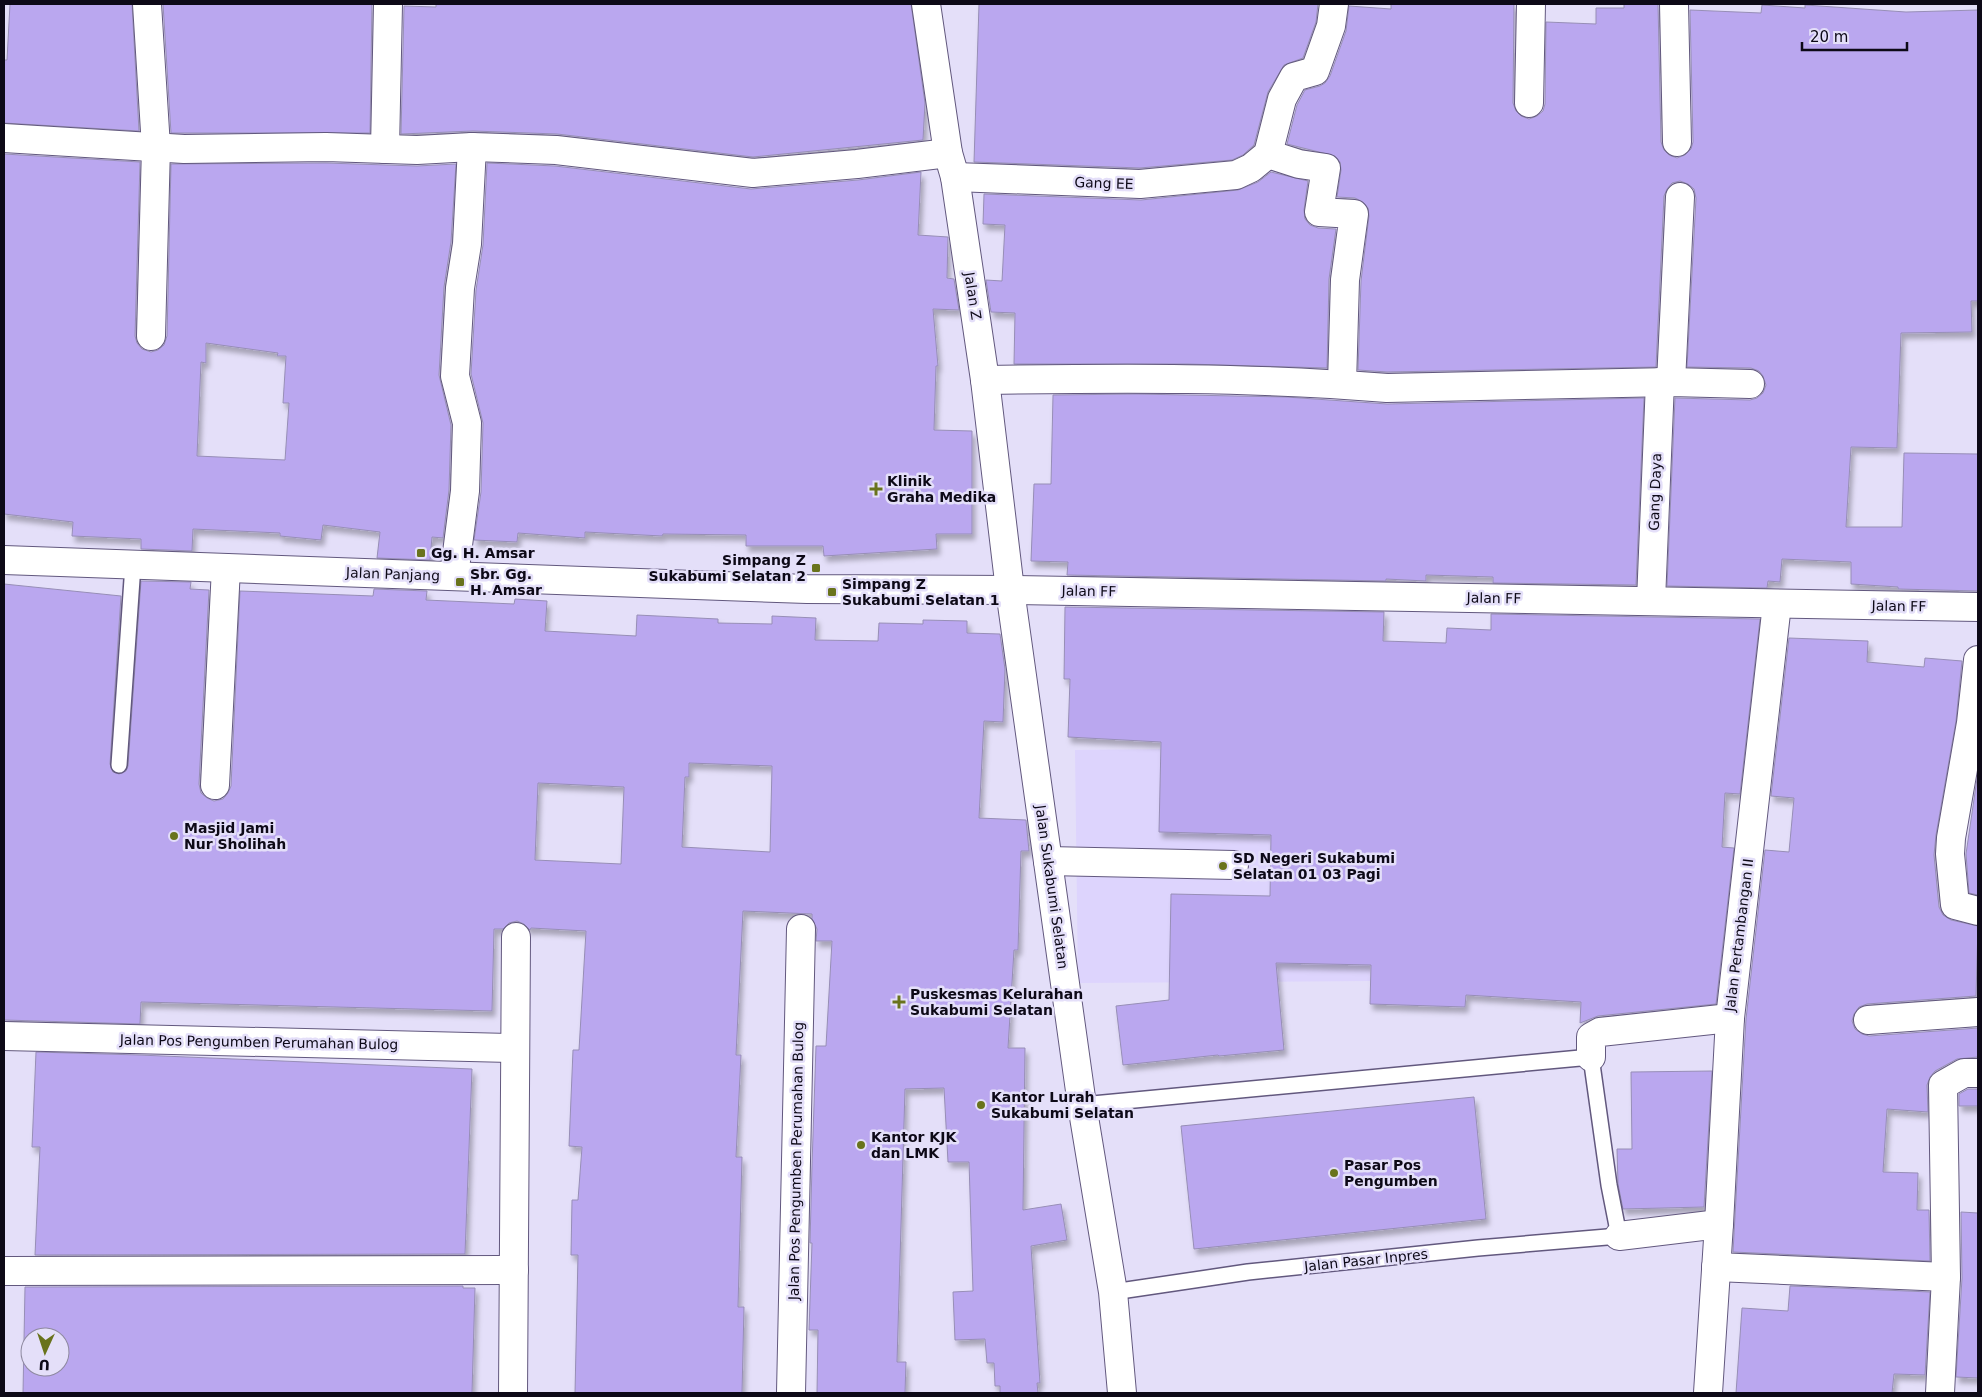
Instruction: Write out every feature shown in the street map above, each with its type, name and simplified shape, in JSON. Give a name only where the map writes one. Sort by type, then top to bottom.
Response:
[{"type":"street","points":[[147,4],[156,147],[151,336]]},
{"type":"street","points":[[385,149],[388,4]]},
{"type":"street","name":"Jalan Z","points":[[926,4],[985,380],[1010,590]]},
{"type":"street","points":[[1334,4],[1331,26],[1315,71],[1294,77],[1282,99],[1259,161],[1326,168],[1319,212],[1354,214],[1345,280],[1342,384]]},
{"type":"street","points":[[1529,104],[1531,4]]},
{"type":"street","points":[[1674,4],[1677,142]]},
{"type":"street","name":"Gang EE","points":[[4,138],[184,149],[326,147],[417,150],[472,148],[556,150],[753,173],[857,164],[952,165],[1140,184],[1236,175],[1259,161]]},
{"type":"street","points":[[454,576],[465,491],[467,423],[455,376],[460,288],[466,244],[472,148]]},
{"type":"street","name":"Gang Daya","points":[[1651,601],[1680,197]]},
{"type":"street","points":[[985,380],[1129,378],[1342,384],[1388,388],[1666,382],[1750,384]]},
{"type":"street","name":"Jalan Panjang","points":[[4,560],[807,589],[1010,590]]},
{"type":"street","points":[[215,784],[226,568]]},
{"type":"street","name":"Jalan FF","points":[[1010,590],[1978,607]]},
{"type":"street","name":"Jalan Sukabumi Selatan","points":[[1010,590],[1082,1105],[1113,1292],[1122,1393]]},
{"type":"street","name":"Jalan Pertambangan II","points":[[1708,1393],[1720,1224],[1730,1018],[1777,604]]},
{"type":"street","points":[[1978,660],[1971,723],[1950,854],[1955,905],[1978,912]]},
{"type":"street","points":[[1048,861],[1234,865]]},
{"type":"street","name":"Jalan Pos Pengumben Perumahan Bulog","points":[[791,1393],[801,929]]},
{"type":"street","points":[[513,1393],[516,938]]},
{"type":"street","points":[[1868,1020],[1978,1012]]},
{"type":"street","points":[[1592,1057],[1591,1037],[1600,1032],[1730,1018]]},
{"type":"street","name":"Jalan Pos Pengumben Perumahan Bulog","points":[[4,1036],[515,1048]]},
{"type":"street","points":[[1940,1393],[1946,1278],[1942,1086],[1964,1073],[1978,1073]]},
{"type":"street","name":"Jalan Pasar Inpres","points":[[1619,1236],[1720,1224]]},
{"type":"street","points":[[1716,1267],[1946,1278]]},
{"type":"street","points":[[4,1271],[514,1270]]},
{"type":"lane","points":[[119,765],[133,565]]},
{"type":"lane","points":[[1082,1105],[1592,1057],[1609,1185],[1619,1236]]},
{"type":"lane","name":"Jalan Pasar Inpres","points":[[1113,1292],[1248,1272],[1619,1236]]},
{"type":"shaded area","name":"SD Negeri Sukabumi Selatan 01 03 Pagi","points":[[1368,747],[1370,981],[1078,983],[1075,750]]},
{"type":"building","points":[[10,4],[132,4],[139,131],[4,123],[4,60],[7,60]]},
{"type":"building","points":[[163,4],[372,4],[370,133],[171,133]]},
{"type":"building","points":[[436,4],[911,4],[925,103],[923,140],[753,157],[557,134],[473,131],[401,134],[404,6],[436,7]]},
{"type":"building","points":[[979,4],[1318,4],[1316,22],[1303,58],[1284,65],[1268,92],[1254,145],[1243,155],[1232,160],[1140,168],[974,162]]},
{"type":"building","points":[[1391,4],[1514,4],[1513,103],[1516,111],[1521,116],[1529,119],[1543,111],[1545,104],[1546,22],[1596,24],[1596,8],[1624,8],[1624,4],[1658,4],[1661,142],[1664,150],[1669,155],[1677,158],[1685,155],[1691,149],[1693,142],[1690,10],[1761,13],[1762,5],[1805,8],[1805,5],[1906,12],[1978,10],[1978,301],[1971,301],[1972,332],[1901,333],[1897,448],[1851,447],[1846,527],[1902,527],[1904,453],[1978,454],[1978,591],[1898,589],[1898,587],[1851,584],[1851,562],[1782,559],[1780,582],[1768,581],[1767,588],[1667,586],[1675,398],[1750,400],[1757,398],[1763,393],[1766,385],[1759,371],[1751,368],[1687,367],[1696,198],[1694,189],[1680,181],[1672,183],[1664,196],[1656,367],[1387,372],[1358,370],[1361,281],[1369,216],[1368,208],[1363,202],[1355,198],[1337,197],[1341,170],[1340,162],[1335,156],[1287,144],[1297,105],[1305,90],[1320,86],[1330,76],[1346,31],[1349,6],[1391,9]]},
{"type":"building","points":[[4,154],[140,162],[135,336],[137,343],[142,349],[151,352],[158,350],[164,345],[167,336],[171,164],[326,163],[417,166],[456,164],[451,242],[444,287],[439,375],[451,425],[449,490],[443,538],[432,537],[430,560],[377,558],[380,532],[323,525],[321,540],[280,536],[280,533],[193,529],[192,551],[141,549],[141,539],[72,536],[73,522],[4,514]],"holes":[[[206,343],[278,353],[277,356],[286,356],[283,403],[289,403],[285,460],[197,456],[201,362],[206,363]]]},
{"type":"building","points":[[487,163],[555,166],[751,189],[858,180],[921,172],[918,235],[948,237],[947,278],[954,279],[959,310],[933,309],[938,366],[936,366],[934,430],[972,431],[972,534],[936,534],[937,549],[824,556],[823,546],[746,546],[746,535],[663,534],[662,536],[585,532],[585,538],[518,533],[517,542],[474,540],[481,492],[483,423],[471,374],[476,290],[483,245]]},
{"type":"building","points":[[1271,172],[1308,181],[1304,210],[1305,219],[1310,225],[1318,228],[1336,229],[1329,279],[1327,368],[1187,364],[1014,364],[1015,313],[991,312],[986,280],[1002,281],[1005,225],[983,224],[984,194],[1141,200],[1238,190],[1258,182]]},
{"type":"building","points":[[1136,394],[1286,397],[1387,404],[1644,398],[1636,585],[1493,583],[1493,577],[1426,575],[1426,581],[1386,579],[1386,581],[1067,575],[1068,562],[1031,561],[1034,484],[1051,484],[1053,395]]},
{"type":"building","points":[[141,581],[191,582],[190,589],[209,590],[199,784],[201,793],[214,801],[223,799],[231,786],[240,591],[373,596],[374,589],[427,591],[426,600],[514,604],[515,599],[547,601],[545,631],[636,636],[637,615],[718,619],[718,623],[772,624],[772,616],[816,618],[815,640],[878,641],[879,623],[923,624],[923,620],[967,621],[967,633],[1000,634],[1005,669],[1003,722],[984,721],[979,818],[1026,820],[1029,851],[1021,851],[1018,950],[1014,950],[1008,1048],[1025,1048],[1023,1210],[1061,1204],[1067,1240],[1031,1246],[1040,1383],[1037,1383],[1038,1393],[1000,1393],[1000,1386],[995,1386],[994,1363],[987,1363],[985,1339],[955,1340],[953,1292],[973,1291],[969,1162],[948,1162],[944,1088],[905,1089],[897,1362],[906,1362],[905,1393],[817,1393],[818,1330],[809,1330],[812,1165],[816,1046],[826,1046],[832,941],[816,941],[817,929],[812,919],[812,914],[743,911],[736,1055],[741,1055],[736,1157],[742,1157],[738,1307],[744,1307],[742,1393],[575,1393],[578,1255],[571,1255],[572,1200],[578,1200],[582,1147],[569,1146],[573,1050],[579,1050],[586,931],[531,928],[530,930],[524,924],[517,921],[509,923],[503,929],[494,929],[492,1011],[141,1002],[140,1024],[4,1020],[4,584],[121,596],[110,764],[113,772],[119,774],[126,771],[128,766]],"holes":[[[689,763],[772,766],[770,852],[682,847],[685,777],[689,777]],[[538,783],[624,787],[621,864],[535,860]]]},
{"type":"building","points":[[1065,607],[1384,612],[1383,641],[1446,643],[1447,628],[1491,630],[1491,614],[1760,619],[1740,794],[1725,793],[1722,847],[1734,848],[1716,1004],[1598,1016],[1580,1023],[1581,1002],[1466,995],[1465,1007],[1370,1004],[1371,965],[1276,963],[1284,1050],[1123,1065],[1116,1006],[1169,1000],[1171,894],[1270,896],[1271,835],[1159,832],[1161,742],[1068,737],[1070,679],[1064,679]]},
{"type":"building","points":[[1789,638],[1868,641],[1867,662],[1924,667],[1925,658],[1962,661],[1956,721],[1934,855],[1939,907],[1943,915],[1951,920],[1978,926],[1976,996],[1867,1004],[1859,1007],[1852,1021],[1855,1029],[1869,1036],[1978,1028],[1978,1057],[1957,1059],[1935,1071],[1930,1077],[1927,1085],[1928,1112],[1887,1109],[1883,1172],[1918,1173],[1917,1210],[1929,1210],[1930,1261],[1733,1252],[1746,1019],[1765,850],[1789,852],[1794,798],[1771,796]]},
{"type":"building","points":[[1978,772],[1978,895],[1969,893],[1966,854]]},
{"type":"building","points":[[36,1052],[472,1069],[465,1254],[35,1255],[40,1147],[32,1147]]},
{"type":"building","points":[[1712,1071],[1704,1207],[1623,1209],[1618,1184],[1617,1149],[1632,1149],[1631,1072]]},
{"type":"building","points":[[1968,1089],[1978,1089],[1978,1106],[1959,1106],[1959,1094]]},
{"type":"building","name":"Pasar Pos Pengumben","points":[[1474,1097],[1486,1219],[1194,1249],[1181,1126]]},
{"type":"building","points":[[1961,1212],[1978,1213],[1978,1378],[1956,1377],[1962,1278]]},
{"type":"building","points":[[463,1286],[463,1288],[475,1288],[472,1393],[23,1393],[23,1377],[70,1377],[70,1327],[24,1327],[25,1287]]},
{"type":"building","points":[[1790,1286],[1930,1292],[1925,1375],[1894,1374],[1892,1393],[1736,1393],[1742,1308],[1788,1311]]},
{"type":"place","name":"Klinik Graha Medika","points":[[876,489]]},
{"type":"place","name":"Gg. H. Amsar","points":[[421,553]]},
{"type":"place","name":"Simpang Z Sukabumi Selatan 2","points":[[816,568]]},
{"type":"place","name":"Sbr. Gg. H. Amsar","points":[[460,582]]},
{"type":"place","name":"Simpang Z Sukabumi Selatan 1","points":[[832,592]]},
{"type":"place","name":"Masjid Jami Nur Sholihah","points":[[174,836]]},
{"type":"place","name":"SD Negeri Sukabumi Selatan 01 03 Pagi","points":[[1223,866]]},
{"type":"place","name":"Puskesmas Kelurahan Sukabumi Selatan","points":[[899,1002]]},
{"type":"place","name":"Kantor Lurah Sukabumi Selatan","points":[[981,1105]]},
{"type":"place","name":"Kantor KJK dan LMK","points":[[861,1145]]},
{"type":"place","name":"Pasar Pos Pengumben","points":[[1334,1173]]}]
